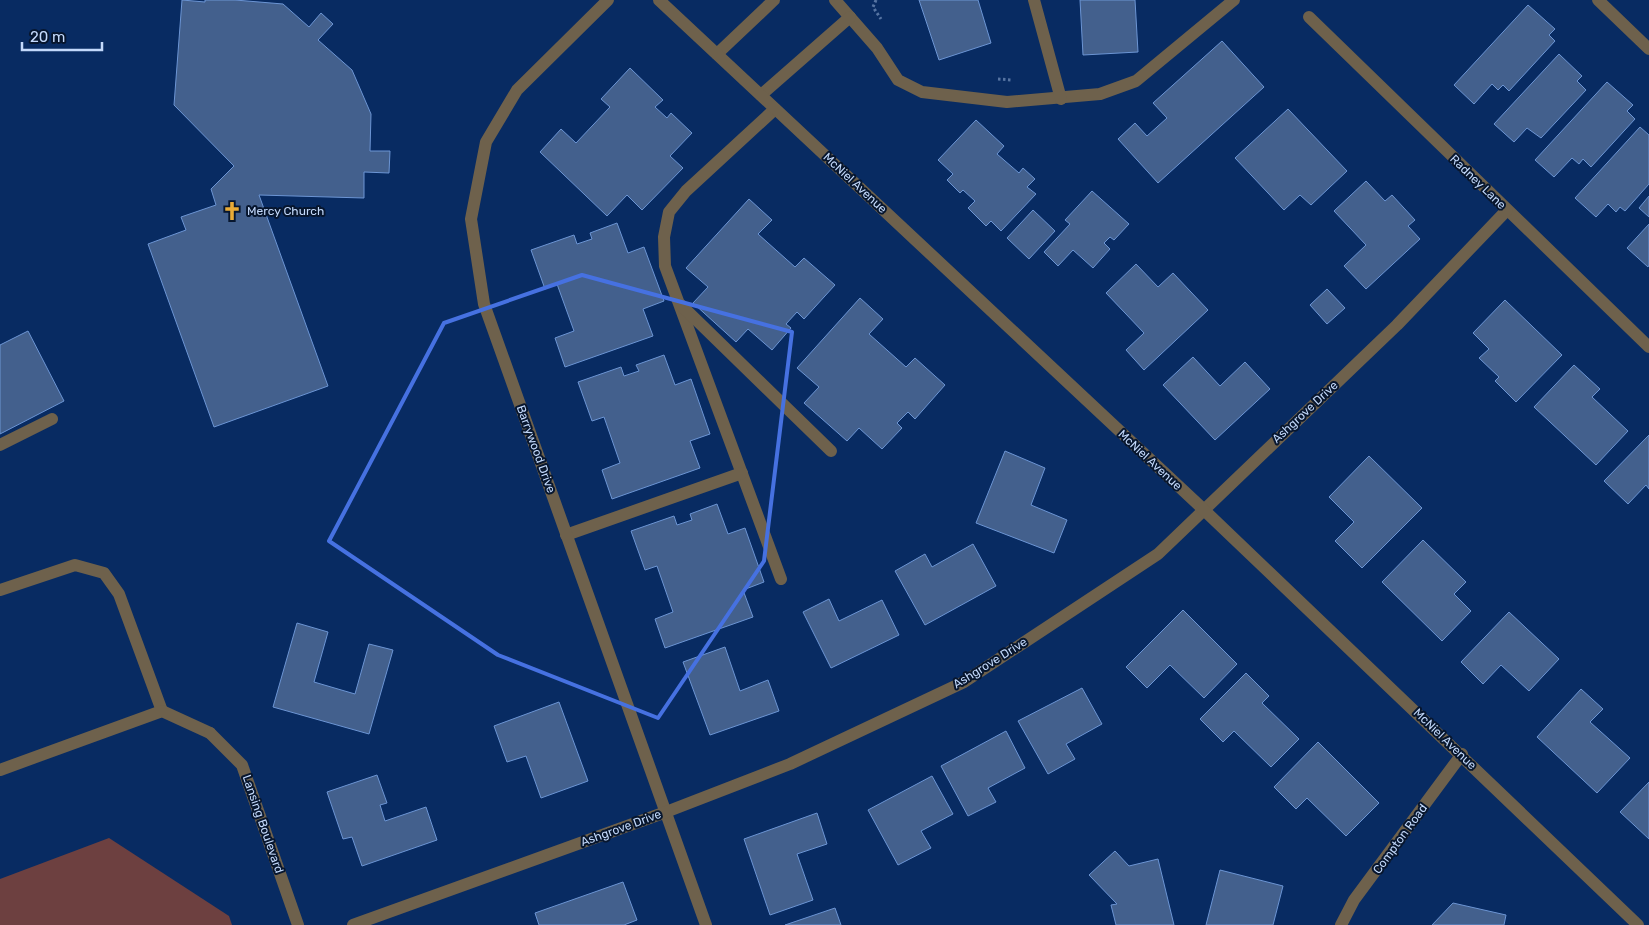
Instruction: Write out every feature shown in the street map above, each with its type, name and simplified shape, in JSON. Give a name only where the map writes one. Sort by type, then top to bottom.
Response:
[{"type":"street","name":"Barrywood Drive","points":[[608,0],[517,90],[486,142],[471,219],[484,304],[706,925]]},
{"type":"street","name":"McNiel Avenue","points":[[659,0],[1462,754],[1638,925]]},
{"type":"street","points":[[717,54],[774,0]]},
{"type":"street","points":[[835,0],[877,48],[898,80],[922,92],[1007,102],[1061,99],[1100,94],[1136,81],[1234,0]]},
{"type":"street","points":[[1034,0],[1061,99]]},
{"type":"street","points":[[1598,0],[1649,48]]},
{"type":"street","points":[[760,95],[850,17]]},
{"type":"street","name":"Radney Lane","points":[[1309,17],[1649,347]]},
{"type":"street","points":[[775,109],[686,191],[669,212],[664,237],[665,266],[780,579]]},
{"type":"street","name":"Ashgrove Drive","points":[[353,925],[666,812],[790,764],[964,682],[1158,554],[1202,509],[1397,325],[1507,210]]},
{"type":"street","points":[[678,302],[831,451]]},
{"type":"street","points":[[0,445],[52,419]]},
{"type":"street","points":[[566,535],[742,473]]},
{"type":"street","points":[[0,590],[75,565],[104,573],[120,594],[162,711],[0,770]]},
{"type":"street","name":"Lansing Boulevard","points":[[162,711],[210,733],[242,766],[298,925]]},
{"type":"street","name":"Compton Road","points":[[1341,925],[1354,900],[1462,754]]},
{"type":"highlighted area","points":[[582,275],[792,332],[764,561],[658,718],[498,655],[329,541],[444,323]]},
{"type":"shaded area","points":[[109,838],[229,916],[232,925],[0,925],[0,879]]},
{"type":"building","name":"Mercy Church","points":[[182,0],[205,2],[205,0],[235,0],[283,4],[309,27],[321,13],[333,24],[318,40],[352,70],[371,114],[370,151],[390,151],[389,173],[364,172],[364,198],[259,195],[328,386],[214,427],[148,244],[186,230],[181,217],[216,205],[211,189],[234,166],[174,105]]},
{"type":"building","points":[[919,0],[978,0],[991,43],[939,60]]},
{"type":"building","points":[[1080,0],[1135,0],[1138,52],[1083,55]]},
{"type":"building","points":[[1528,5],[1555,29],[1549,35],[1555,41],[1509,91],[1503,85],[1498,90],[1492,84],[1474,104],[1454,85]]},
{"type":"building","points":[[1222,41],[1264,87],[1158,183],[1118,139],[1135,123],[1147,136],[1167,118],[1153,103]]},
{"type":"building","points":[[1559,54],[1582,76],[1577,81],[1586,90],[1541,138],[1527,128],[1514,142],[1494,124]]},
{"type":"building","points":[[630,68],[663,100],[655,107],[667,118],[671,113],[692,133],[670,156],[683,168],[642,210],[627,195],[607,216],[540,152],[561,129],[576,143],[610,107],[601,99]]},
{"type":"building","points":[[1607,82],[1633,105],[1627,111],[1635,119],[1591,167],[1583,159],[1579,164],[1572,158],[1554,177],[1535,160]]},
{"type":"building","points":[[1288,109],[1347,171],[1311,205],[1300,195],[1284,210],[1235,158]]},
{"type":"building","points":[[976,120],[1004,146],[997,154],[1019,173],[1023,168],[1035,179],[1027,187],[1036,194],[1001,231],[991,221],[986,226],[968,208],[975,201],[963,190],[960,193],[947,180],[953,174],[938,160]]},
{"type":"building","points":[[1640,127],[1649,135],[1649,184],[1625,211],[1620,207],[1616,212],[1608,204],[1596,217],[1575,198]]},
{"type":"building","points":[[1366,181],[1385,201],[1392,195],[1415,220],[1408,226],[1420,239],[1366,289],[1344,266],[1366,245],[1334,211]]},
{"type":"building","points":[[1092,191],[1129,224],[1114,240],[1110,237],[1104,243],[1110,249],[1093,268],[1073,250],[1058,266],[1044,252],[1070,224],[1065,220]]},
{"type":"building","points":[[1649,196],[1649,217],[1639,208]]},
{"type":"building","points":[[749,199],[772,220],[758,234],[795,267],[804,258],[835,285],[804,319],[797,312],[786,324],[791,328],[772,350],[748,329],[736,342],[693,303],[708,287],[686,268]]},
{"type":"building","points":[[1033,210],[1055,231],[1029,259],[1007,238]]},
{"type":"building","points":[[617,223],[628,253],[644,247],[664,301],[643,309],[653,336],[565,367],[555,338],[574,331],[557,284],[545,289],[531,250],[574,235],[577,244],[592,239],[590,233]]},
{"type":"building","points":[[1649,224],[1649,265],[1648,267],[1627,248]]},
{"type":"building","points":[[1136,264],[1158,287],[1173,273],[1208,310],[1144,370],[1126,350],[1144,333],[1106,293]]},
{"type":"building","points":[[1327,289],[1345,308],[1327,324],[1310,305]]},
{"type":"building","points":[[860,298],[883,319],[869,334],[906,367],[915,358],[945,385],[915,419],[908,412],[897,423],[902,428],[882,449],[859,428],[847,441],[804,403],[819,387],[797,368]]},
{"type":"building","points":[[1505,300],[1562,355],[1516,402],[1495,381],[1499,377],[1479,358],[1489,349],[1473,333]]},
{"type":"building","points":[[28,331],[64,401],[0,434],[0,345]]},
{"type":"building","points":[[664,355],[675,385],[691,379],[710,434],[690,441],[700,468],[612,499],[602,470],[620,463],[604,417],[592,421],[578,382],[621,367],[624,376],[639,371],[636,365]]},
{"type":"building","points":[[1193,357],[1220,386],[1245,362],[1270,389],[1215,440],[1163,385]]},
{"type":"building","points":[[1574,365],[1600,389],[1592,397],[1628,431],[1596,465],[1534,407]]},
{"type":"building","points":[[1649,435],[1649,489],[1646,485],[1628,504],[1604,481]]},
{"type":"building","points":[[1005,451],[1045,468],[1031,505],[1067,520],[1054,553],[976,523]]},
{"type":"building","points":[[1369,456],[1422,508],[1362,568],[1335,541],[1354,522],[1329,497]]},
{"type":"building","points":[[717,504],[728,534],[745,528],[764,582],[743,590],[753,617],[665,648],[655,619],[673,612],[657,566],[645,570],[631,531],[674,516],[677,525],[692,520],[690,514]]},
{"type":"building","points":[[1423,540],[1466,582],[1454,594],[1471,611],[1442,641],[1382,582]]},
{"type":"building","points":[[973,544],[996,586],[925,625],[895,571],[925,554],[932,567]]},
{"type":"building","points":[[829,599],[839,621],[882,600],[899,635],[831,668],[803,612]]},
{"type":"building","points":[[1183,610],[1237,664],[1204,698],[1170,665],[1147,688],[1126,667]]},
{"type":"building","points":[[1509,612],[1559,659],[1529,691],[1501,665],[1483,684],[1461,662]]},
{"type":"building","points":[[297,623],[328,632],[314,682],[355,694],[369,644],[393,650],[369,734],[273,707]]},
{"type":"building","points":[[725,647],[740,691],[768,680],[779,711],[710,735],[683,662]]},
{"type":"building","points":[[1246,673],[1269,696],[1262,703],[1299,739],[1271,767],[1234,731],[1223,742],[1200,719]]},
{"type":"building","points":[[1082,688],[1102,724],[1066,744],[1075,759],[1048,774],[1018,721]]},
{"type":"building","points":[[1581,689],[1603,709],[1590,722],[1630,758],[1597,793],[1537,737]]},
{"type":"building","points":[[559,702],[588,781],[541,798],[526,756],[507,762],[494,726]]},
{"type":"building","points":[[1006,731],[1025,768],[988,788],[996,802],[968,816],[941,766]]},
{"type":"building","points":[[1318,742],[1379,803],[1346,836],[1307,798],[1296,809],[1274,787]]},
{"type":"building","points":[[377,775],[387,803],[380,805],[385,821],[426,807],[437,840],[362,866],[352,837],[343,839],[327,792]]},
{"type":"building","points":[[932,776],[953,814],[921,831],[931,848],[898,865],[868,810]]},
{"type":"building","points":[[1649,782],[1649,839],[1620,812]]},
{"type":"building","points":[[817,813],[827,844],[797,854],[813,900],[770,915],[744,839]]},
{"type":"building","points":[[1115,851],[1129,866],[1158,859],[1174,925],[1116,925],[1111,905],[1117,904],[1089,875]]},
{"type":"building","points":[[1220,870],[1283,886],[1273,925],[1206,925]]},
{"type":"building","points":[[623,882],[637,920],[624,925],[539,925],[535,913]]},
{"type":"building","points":[[1453,903],[1506,915],[1504,925],[1432,925]]},
{"type":"building","points":[[835,908],[841,925],[785,925]]},
{"type":"place","name":"Mercy Church","points":[[232,211]]}]
